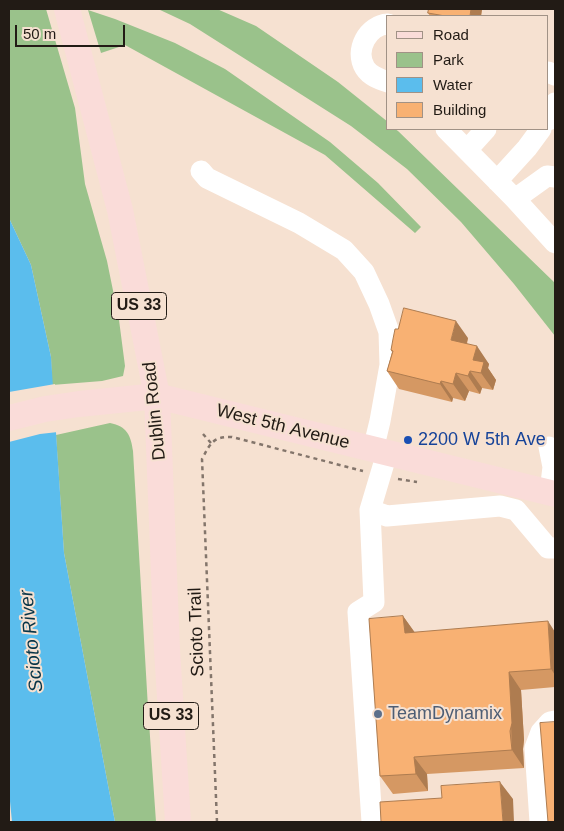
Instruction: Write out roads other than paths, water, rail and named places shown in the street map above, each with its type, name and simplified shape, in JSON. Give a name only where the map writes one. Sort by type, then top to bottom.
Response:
[{"type":"main road","name":"Dublin Road","points":[[67,9],[120,210],[157,396],[167,650],[178,822]]},
{"type":"main road","name":"West 5th Avenue","points":[[9,418],[45,409],[157,396],[380,459],[553,493]]},
{"type":"street","points":[[386,24],[371,30],[362,48],[361,59],[365,69],[373,76],[386,81]]},
{"type":"street","points":[[549,119],[555,103]]},
{"type":"street","points":[[447,130],[555,243]]},
{"type":"street","points":[[467,150],[485,130]]},
{"type":"street","points":[[497,181],[527,148],[540,130]]},
{"type":"street","points":[[201,171],[206,178],[299,223],[344,250],[364,272],[379,304],[389,332],[390,365],[380,421],[380,459],[370,510],[374,602],[358,612],[372,822]]},
{"type":"street","points":[[515,199],[547,176],[555,177]]},
{"type":"street","points":[[548,447],[554,467],[553,493]]},
{"type":"street","points":[[370,510],[387,516],[500,506],[516,510],[548,548],[555,548]]},
{"type":"street","points":[[540,822],[535,748],[541,732],[550,722],[555,721]]},
{"type":"water","name":"Scioto River","points":[[9,218],[31,265],[51,357],[64,553],[115,822],[12,822],[9,791]]},
{"type":"place","name":"2200 W 5th Ave","points":[[408,440]]},
{"type":"place","name":"TeamDynamix","points":[[378,714]]}]
